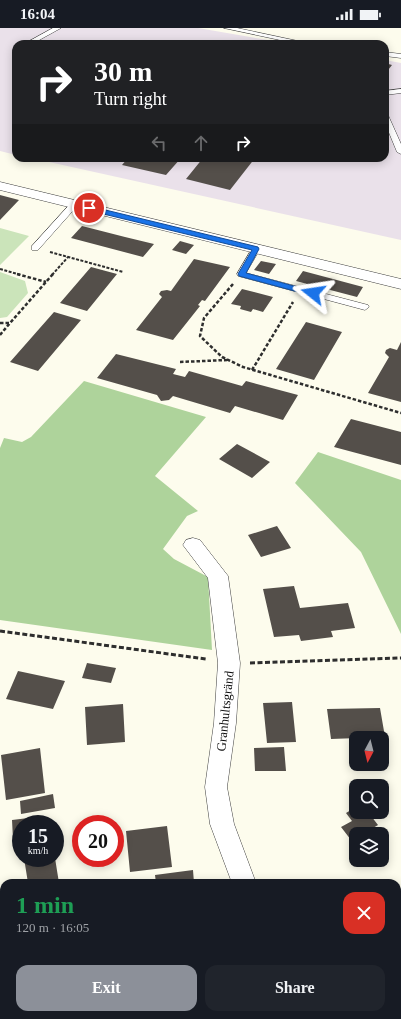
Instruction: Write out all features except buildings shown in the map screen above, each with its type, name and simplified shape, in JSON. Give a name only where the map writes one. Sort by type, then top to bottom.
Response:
[{"type":"street","points":[[0,186],[401,284]]},
{"type":"street","name":"Granhultsgränd","points":[[193,544],[218,576],[229,663],[225,723],[216,787],[222,824],[243,879]]},
{"type":"lane","points":[[35,40],[58,28]]},
{"type":"lane","points":[[228,28],[289,40]]},
{"type":"lane","points":[[389,54],[401,56]]},
{"type":"lane","points":[[389,93],[401,92]]},
{"type":"lane","points":[[389,124],[401,152]]},
{"type":"lane","points":[[35,248],[74,205]]},
{"type":"lane","points":[[256,249],[242,274],[365,307]]},
{"type":"path","points":[[35,248],[123,272]]},
{"type":"path","points":[[0,335],[68,257]]},
{"type":"path","points":[[0,269],[46,282]]},
{"type":"path","points":[[242,274],[204,318],[200,336],[222,357],[252,370],[401,413]]},
{"type":"path","points":[[252,370],[300,290]]},
{"type":"path","points":[[0,323],[10,323]]},
{"type":"path","points":[[180,362],[228,360]]},
{"type":"path","points":[[0,631],[229,663],[401,658]]},
{"type":"shaded area","points":[[0,28],[198,28],[268,40],[12,40],[12,154],[0,151]]},
{"type":"shaded area","points":[[389,61],[401,63],[401,240],[49,162],[389,162]]},
{"type":"green space","points":[[0,228],[29,236],[0,265]]},
{"type":"green space","points":[[0,272],[25,281],[28,293],[7,317],[0,318]]},
{"type":"green space","points":[[84,381],[206,417],[155,476],[198,511],[187,516],[163,549],[174,559],[208,577],[212,650],[0,620],[0,448],[4,438],[22,442],[31,437]]},
{"type":"green space","points":[[318,452],[401,480],[401,634],[361,552],[295,483]]},
{"type":"route","points":[[89,208],[256,249],[242,274],[313,293]]}]
